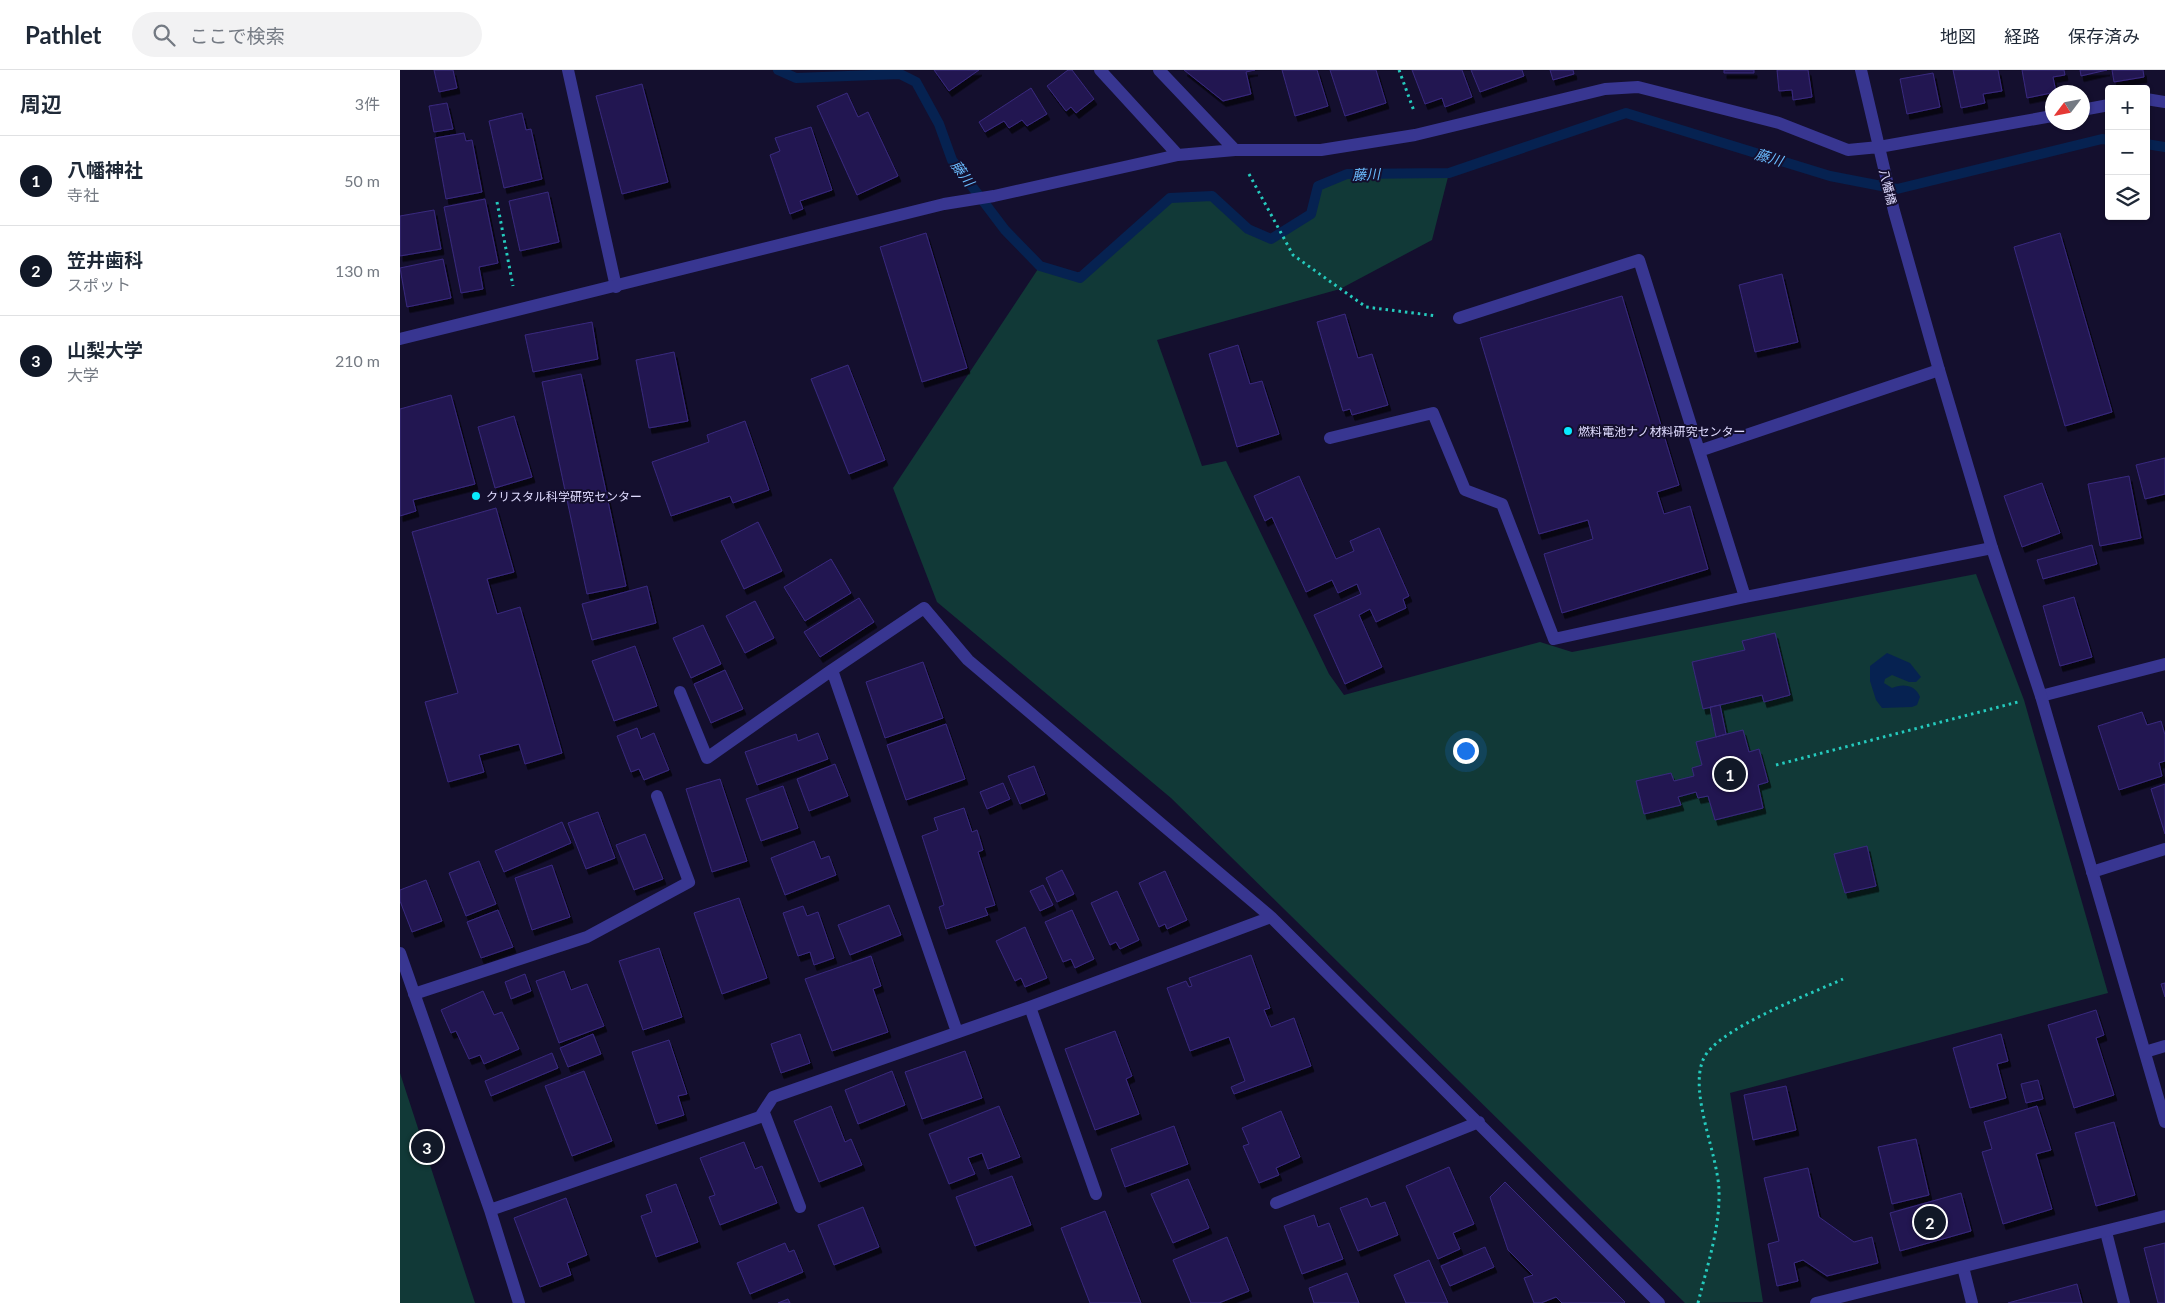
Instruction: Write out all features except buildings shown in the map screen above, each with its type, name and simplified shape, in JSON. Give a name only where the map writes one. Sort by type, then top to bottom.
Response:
[{"type":"street","points":[[568,70],[616,287]]},
{"type":"street","points":[[1100,70],[1178,155]]},
{"type":"street","name":"八幡橋","points":[[1861,70],[1894,211],[1939,370],[1992,548],[2041,696],[2165,1122]]},
{"type":"street","points":[[1162,71],[1235,150]]},
{"type":"street","points":[[400,339],[518,312],[944,204],[994,196],[1178,155],[1235,150],[1320,150],[1422,133],[1605,89],[1638,87],[1779,123],[1848,150],[2045,117]]},
{"type":"street","points":[[2150,100],[2165,102]]},
{"type":"street","points":[[2090,109],[2105,107]]},
{"type":"street","points":[[1460,318],[1639,260],[1745,597]]},
{"type":"street","points":[[1699,451],[1939,370]]},
{"type":"street","points":[[1330,438],[1433,413],[1465,490],[1502,504],[1554,639],[1745,597],[1992,548]]},
{"type":"street","points":[[680,692],[706,758],[924,608],[968,660],[1271,917],[1659,1303]]},
{"type":"street","points":[[2041,696],[2165,664]]},
{"type":"street","points":[[832,670],[957,1032]]},
{"type":"street","points":[[414,994],[587,937],[689,882],[657,796]]},
{"type":"street","points":[[2092,872],[2165,850]]},
{"type":"street","points":[[490,1210],[760,1118],[773,1097],[1030,1007],[1271,917]]},
{"type":"street","points":[[400,953],[490,1210],[519,1303]]},
{"type":"street","points":[[1030,1007],[1096,1194]]},
{"type":"street","points":[[2145,1052],[2165,1046]]},
{"type":"street","points":[[764,1113],[800,1207]]},
{"type":"street","points":[[1276,1203],[1479,1122]]},
{"type":"street","points":[[1816,1303],[2165,1216]]},
{"type":"street","points":[[2106,1232],[2124,1303]]},
{"type":"street","points":[[1963,1267],[1972,1303]]},
{"type":"path","points":[[1398,70],[1422,133]]},
{"type":"path","points":[[1235,150],[1292,255],[1366,307],[1460,318]]},
{"type":"path","points":[[497,202],[518,312]]},
{"type":"path","points":[[1776,765],[2041,696]]},
{"type":"path","points":[[1698,1303],[1720,1218],[1720,1189],[1699,1090],[1703,1060],[1726,1034],[1843,979]]},
{"type":"green space","points":[[1449,173],[1432,240],[1340,289],[1157,340],[1202,466],[1226,461],[1329,674],[1344,695],[1540,642],[1572,652],[1976,574],[2024,700],[2108,993],[1730,1093],[1763,1302],[1685,1303],[1171,798],[937,602],[893,488],[1040,266],[1080,278],[1170,198],[1212,196],[1248,229],[1271,239],[1311,214],[1318,186],[1347,174]]},
{"type":"green space","points":[[400,1073],[475,1303],[400,1303]]},
{"type":"water","points":[[1887,653],[1910,663],[1921,677],[1916,682],[1909,682],[1892,675],[1885,679],[1884,683],[1892,688],[1905,685],[1915,690],[1920,697],[1917,705],[1912,707],[1882,708],[1876,700],[1870,681],[1870,666]]},
{"type":"waterway","name":"藤川","points":[[778,70],[796,78],[900,74],[916,82],[939,124],[952,160],[1005,230],[1040,266],[1080,278],[1170,198],[1212,196],[1248,229],[1271,239],[1311,214],[1318,186],[1347,174],[1449,173],[1626,113],[1830,176],[1897,189],[2105,139]]},
{"type":"waterway","name":"藤川","points":[[2150,145],[2165,147]]},
{"type":"place","name":"燃料電池ナノ材料研究センター","points":[[1568,431]]},
{"type":"place","name":"クリスタル科学研究センター","points":[[476,496]]},
{"type":"place","name":"八幡神社","points":[[1730,774]]},
{"type":"place","name":"山梨大学","points":[[427,1147]]},
{"type":"place","name":"笠井歯科","points":[[1930,1222]]}]
